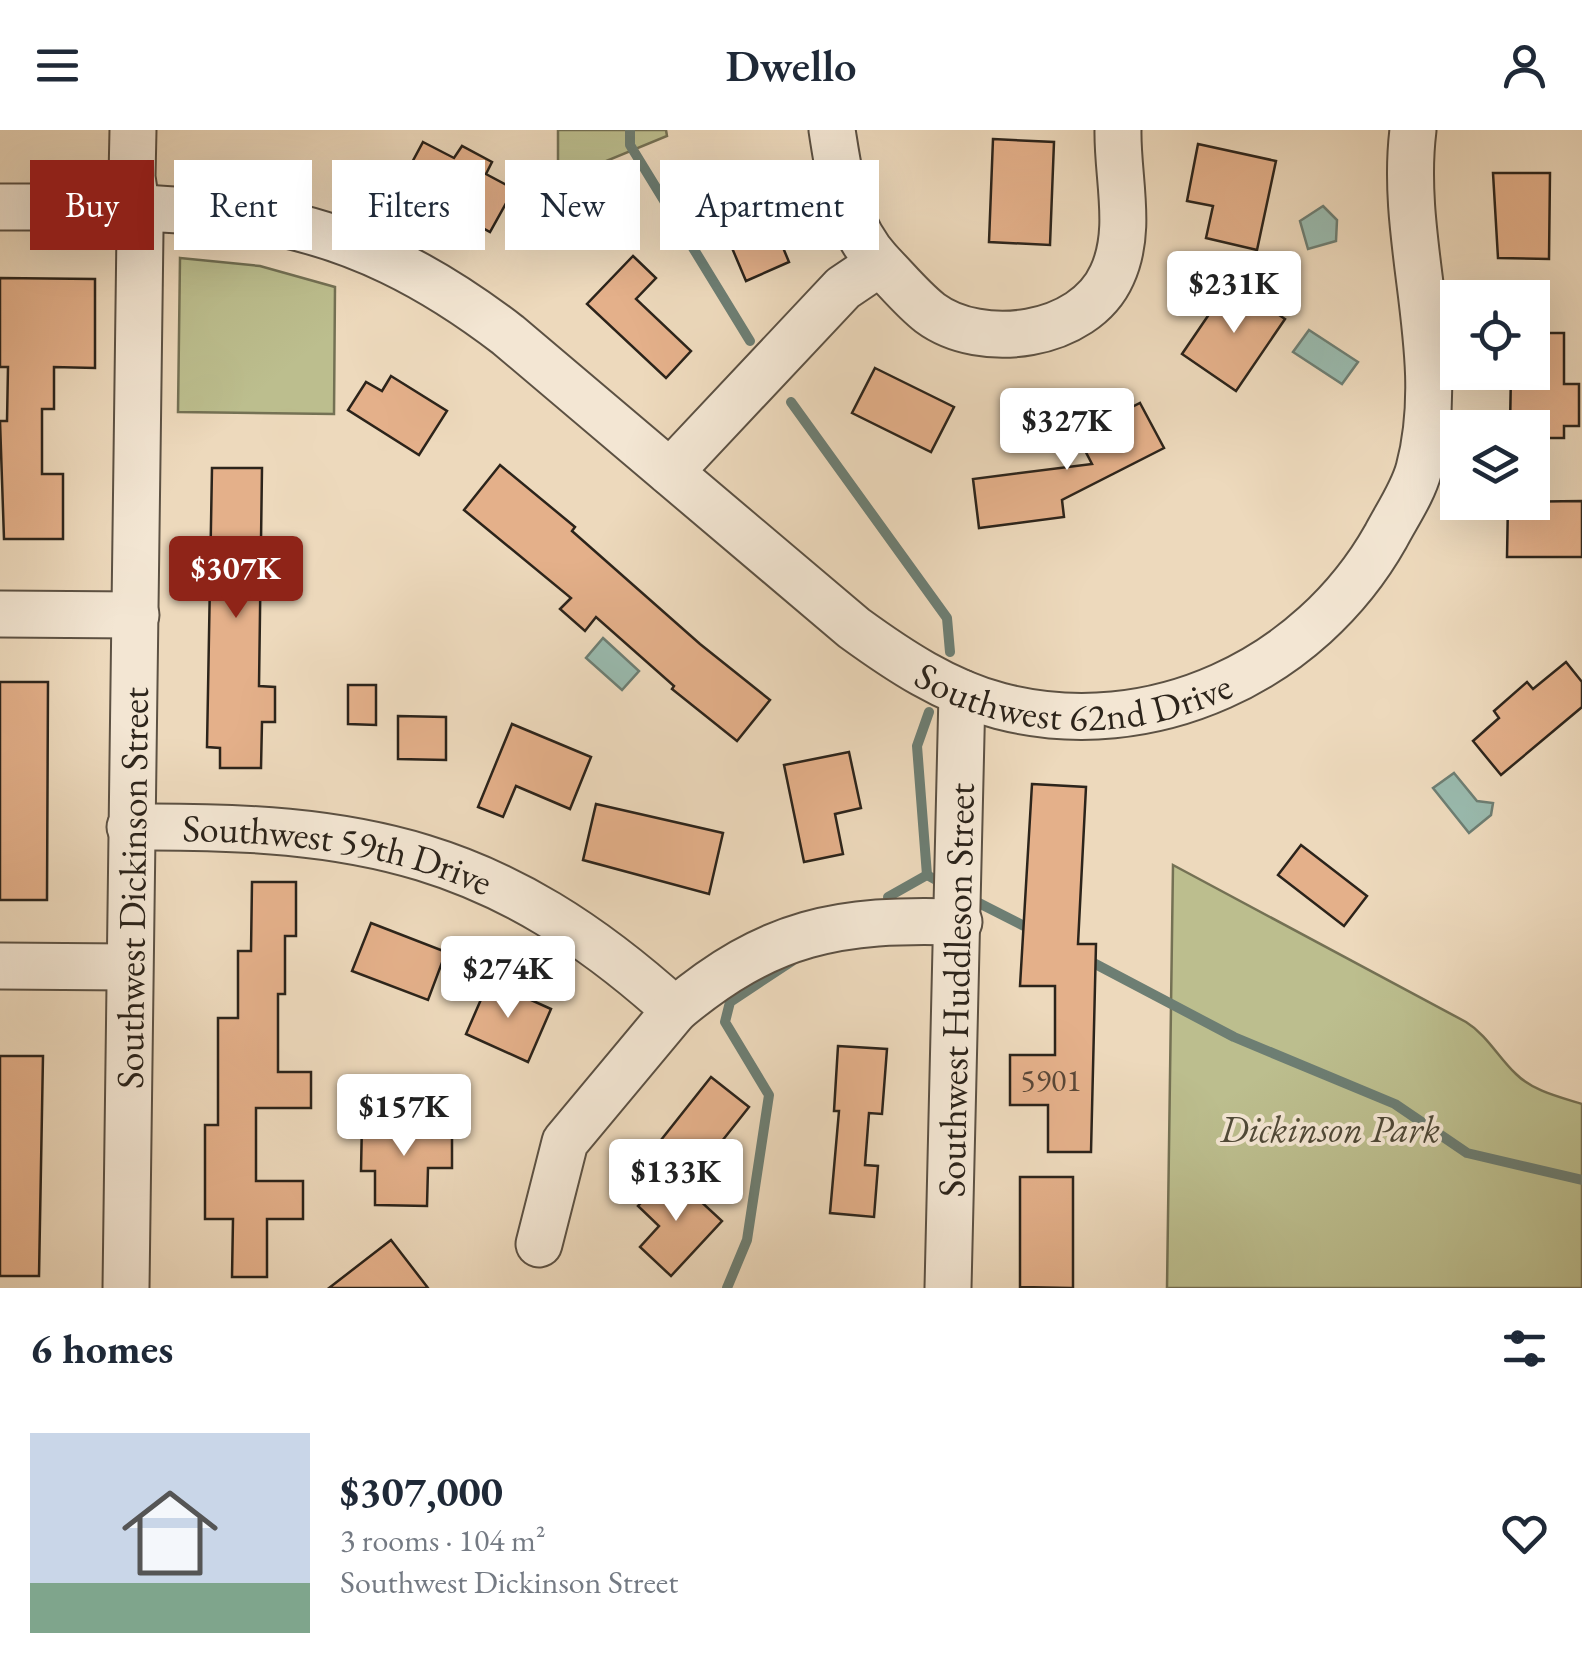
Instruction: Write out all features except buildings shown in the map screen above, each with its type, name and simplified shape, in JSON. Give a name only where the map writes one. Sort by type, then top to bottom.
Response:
[{"type":"street","name":"Southwest Dickinson Street","points":[[133,130],[134,160]]},
{"type":"street","points":[[832,130],[850,217],[860,242],[880,264],[931,314],[967,330],[1019,334],[1074,314],[1112,277],[1123,237],[1118,130]]},
{"type":"street","name":"Southwest 62nd Drive","points":[[154,210],[295,224],[386,256],[483,315],[854,628],[911,667],[962,694],[1002,707],[1058,715],[1116,715],[1168,706],[1275,658],[1312,631],[1356,583],[1418,472],[1428,410],[1428,347],[1411,181],[1413,130]]},
{"type":"street","name":"Southwest 62nd Drive","points":[[0,208],[30,208]]},
{"type":"street","name":"Southwest Dickinson Street","points":[[126,1288],[136,616],[136,250]]},
{"type":"street","points":[[670,472],[843,288],[880,264]]},
{"type":"street","points":[[0,614],[136,616]]},
{"type":"street","name":"Southwest Huddleson Street","points":[[948,1288],[962,694]]},
{"type":"street","name":"Southwest 59th Drive","points":[[130,826],[224,826],[327,833],[376,843],[482,877],[570,924],[675,1010]]},
{"type":"street","points":[[539,1244],[565,1142],[675,1010],[716,976],[785,939],[843,924],[959,922]]},
{"type":"street","points":[[0,966],[128,967]]},
{"type":"green space","points":[[558,130],[666,130],[667,136],[609,160],[558,160]]},
{"type":"green space","points":[[180,258],[260,266],[335,287],[334,414],[178,412]]},
{"type":"green space","name":"Dickinson Park","points":[[1173,865],[1466,1022],[1530,1085],[1582,1104],[1582,1288],[1167,1288]]},
{"type":"water","points":[[1323,206],[1337,220],[1336,241],[1308,249],[1300,221]]},
{"type":"water","points":[[1309,330],[1358,362],[1342,384],[1293,352]]},
{"type":"water","points":[[603,638],[639,671],[622,690],[586,658]]},
{"type":"water","points":[[1454,773],[1477,801],[1493,803],[1491,815],[1469,833],[1433,788]]},
{"type":"waterway","points":[[630,130],[630,145],[750,341]]},
{"type":"waterway","points":[[791,402],[947,618],[950,652]]},
{"type":"waterway","points":[[927,875],[917,746],[929,712]]},
{"type":"waterway","points":[[927,875],[945,885]]},
{"type":"waterway","points":[[888,897],[927,875]]},
{"type":"waterway","points":[[969,898],[1034,931]]},
{"type":"waterway","points":[[1084,958],[1234,1037],[1395,1104],[1467,1153],[1582,1180]]},
{"type":"waterway","points":[[727,1288],[747,1240],[769,1095],[725,1022],[730,1002],[792,961]]}]
